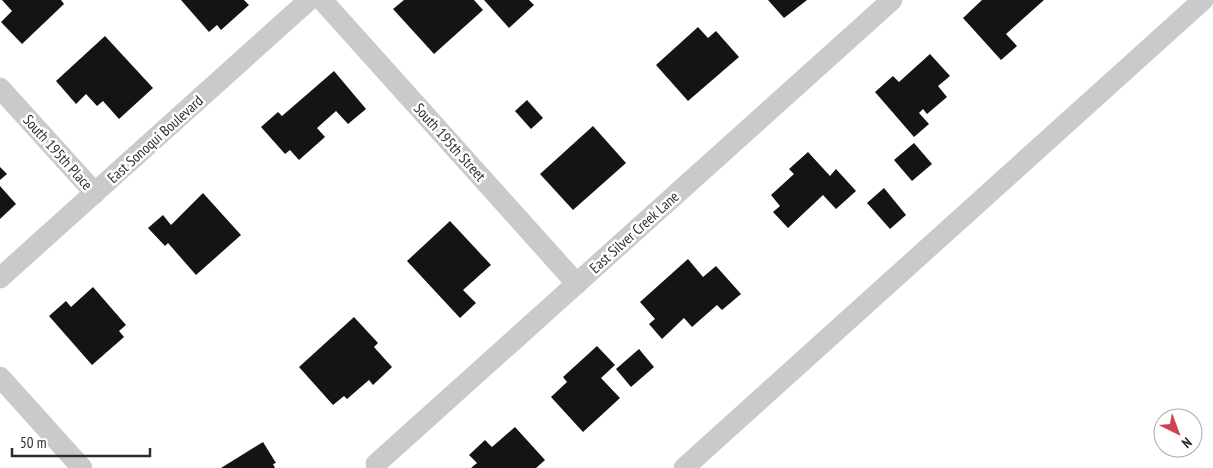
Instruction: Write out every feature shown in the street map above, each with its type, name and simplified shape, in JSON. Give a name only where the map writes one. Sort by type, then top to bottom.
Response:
[{"type":"street","name":"East Sonoqui Boulevard","points":[[0,278],[309,0]]},
{"type":"street","name":"South 195th Street","points":[[322,0],[577,284]]},
{"type":"street","name":"East Silver Creek Lane","points":[[376,464],[892,0]]},
{"type":"street","points":[[684,468],[1203,0]]},
{"type":"street","name":"South 195th Place","points":[[0,88],[95,193]]},
{"type":"street","points":[[0,377],[80,468]]},
{"type":"building","points":[[2,0],[61,0],[64,4],[22,44],[1,22],[12,11]]},
{"type":"building","points":[[181,0],[244,0],[249,5],[221,30],[217,25],[209,32]]},
{"type":"building","points":[[404,0],[474,0],[483,10],[434,54],[393,9]]},
{"type":"building","points":[[484,0],[529,0],[534,5],[509,28]]},
{"type":"building","points":[[768,0],[807,0],[784,18]]},
{"type":"building","points":[[982,0],[1044,0],[1006,34],[1017,46],[1001,60],[963,18]]},
{"type":"building","points":[[698,27],[708,38],[716,31],[739,57],[688,101],[656,65]]},
{"type":"building","points":[[105,36],[153,88],[119,119],[103,101],[97,106],[86,94],[76,104],[56,81]]},
{"type":"building","points":[[930,54],[950,76],[938,86],[947,97],[927,114],[923,109],[919,113],[929,124],[914,137],[875,92],[893,76],[899,82]]},
{"type":"building","points":[[334,71],[366,109],[348,124],[336,111],[317,128],[325,137],[299,160],[290,150],[285,154],[261,127],[278,112],[282,116]]},
{"type":"building","points":[[527,100],[543,118],[531,129],[515,111]]},
{"type":"building","points":[[593,126],[626,163],[573,210],[540,174]]},
{"type":"building","points":[[914,143],[932,164],[912,181],[894,160]]},
{"type":"building","points":[[808,152],[830,176],[836,169],[856,191],[836,209],[823,195],[788,228],[773,212],[780,206],[771,195],[794,174],[789,169]]},
{"type":"building","points":[[0,167],[7,174],[0,180]]},
{"type":"building","points":[[0,186],[16,204],[0,219]]},
{"type":"building","points":[[884,188],[906,215],[890,229],[867,203]]},
{"type":"building","points":[[203,193],[241,235],[196,275],[168,243],[165,246],[148,228],[163,215],[171,225]]},
{"type":"building","points":[[450,221],[491,265],[463,290],[476,303],[460,318],[407,261]]},
{"type":"building","points":[[688,259],[703,277],[716,266],[741,294],[722,310],[717,305],[692,327],[684,318],[662,339],[649,324],[655,319],[640,302]]},
{"type":"building","points":[[93,287],[126,325],[119,331],[124,337],[92,365],[49,316],[66,301],[71,307]]},
{"type":"building","points":[[354,317],[378,343],[374,347],[392,367],[373,385],[369,380],[347,399],[344,396],[333,405],[299,367]]},
{"type":"building","points":[[597,346],[615,365],[601,378],[620,398],[583,432],[551,397],[567,382],[563,377]]},
{"type":"building","points":[[639,349],[654,367],[631,387],[616,369]]},
{"type":"building","points":[[515,427],[545,460],[536,468],[471,468],[477,463],[469,455],[485,440],[492,447]]},
{"type":"building","points":[[263,442],[276,463],[273,464],[275,468],[221,468]]}]
